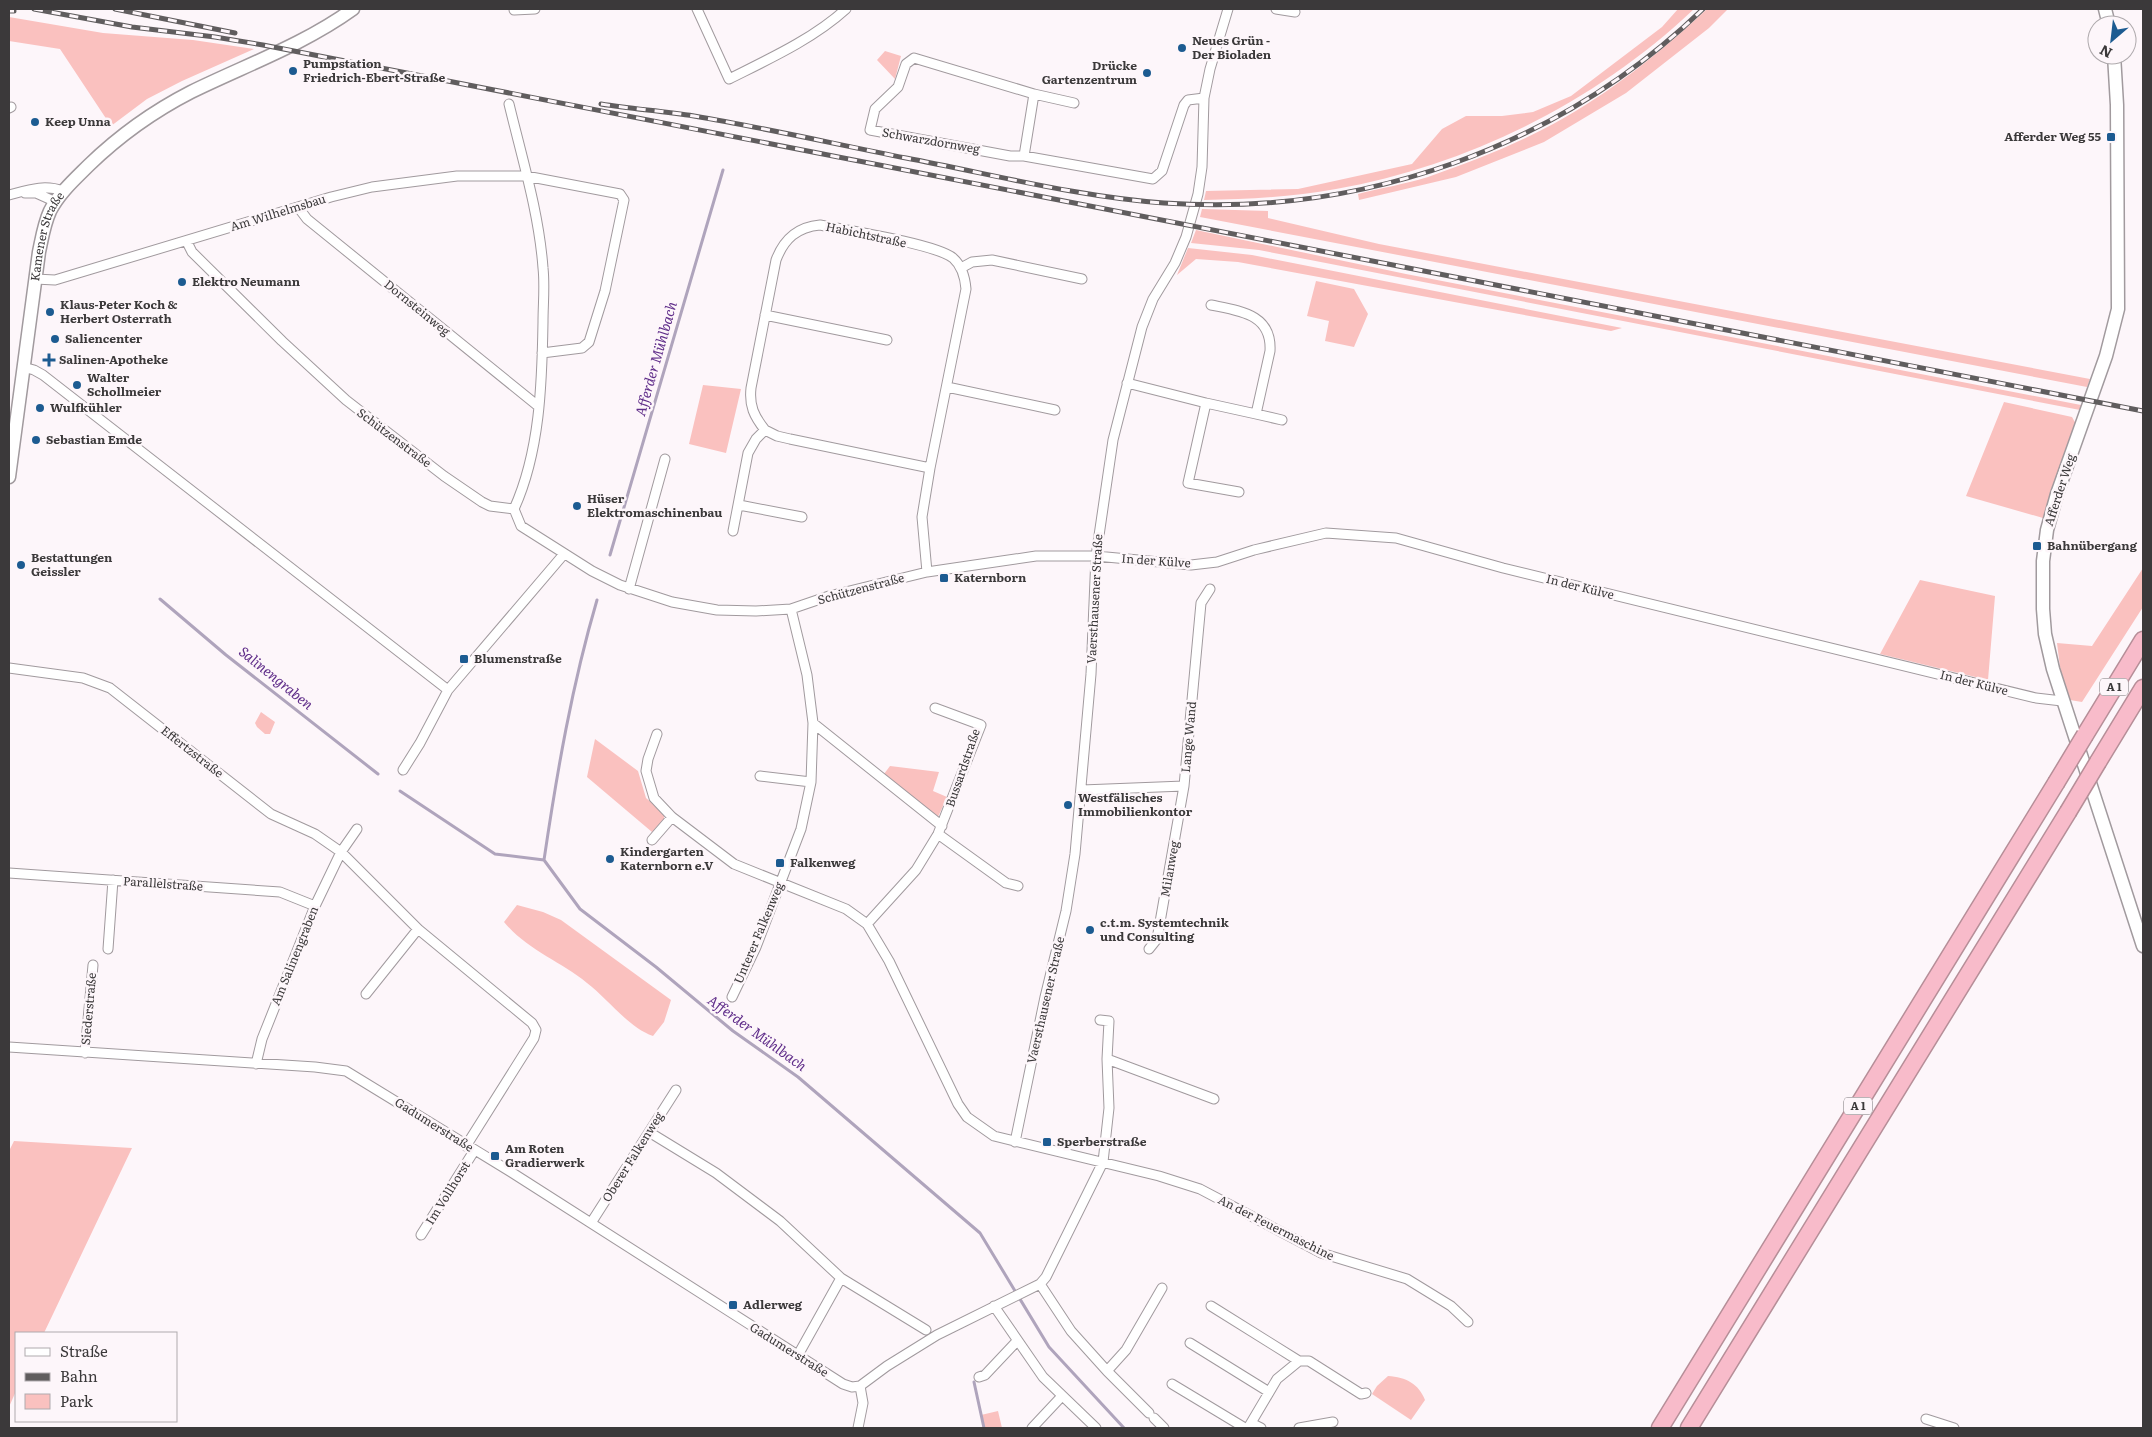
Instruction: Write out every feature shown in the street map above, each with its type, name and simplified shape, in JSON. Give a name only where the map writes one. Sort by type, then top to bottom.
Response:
[{"type":"highway","name":"A 1","points":[[1660,1428],[2143,640]]},
{"type":"highway","name":"A 1","points":[[1689,1428],[2143,688]]},
{"type":"street","name":"Kamener Straße","points":[[9,476],[35,279],[46,222],[60,196],[97,158],[142,121],[170,104],[220,79],[312,36],[353,9]]},
{"type":"street","points":[[514,9],[535,9]]},
{"type":"street","points":[[697,9],[729,79],[784,52],[846,9]]},
{"type":"street","name":"Vaersthausener Straße","points":[[1015,1142],[1044,998],[1068,899],[1082,790],[1091,674],[1096,556],[1113,440],[1144,320],[1153,299],[1180,250],[1195,203],[1202,167],[1204,98],[1210,69],[1228,9]]},
{"type":"street","points":[[1276,9],[1295,12]]},
{"type":"street","name":"Schwarzdornweg","points":[[1074,104],[914,58],[906,64],[898,87],[875,109],[870,130],[1010,156],[1024,156],[1154,179],[1162,171],[1184,105],[1188,100],[1204,98]]},
{"type":"street","name":"Afferder Weg","points":[[2115,65],[2117,105],[2118,309],[2101,372],[2051,514],[2044,548],[2043,609],[2053,670],[2143,946]]},
{"type":"street","points":[[1024,156],[1034,94]]},
{"type":"street","points":[[509,104],[532,195],[544,268],[542,353],[538,406],[528,468],[522,491],[514,509]]},
{"type":"street","name":"Am Wilhelmsbau","points":[[35,279],[56,280],[298,207],[356,191],[414,181],[457,176],[526,176],[620,194],[624,200],[605,290],[587,346],[542,353]]},
{"type":"street","points":[[9,195],[41,186],[52,187],[60,196]]},
{"type":"street","name":"Dornsteinweg","points":[[298,207],[307,219],[538,406]]},
{"type":"street","name":"Habichtstraße","points":[[765,430],[754,414],[750,397],[765,315],[780,251],[791,236],[810,226],[820,225],[939,250],[955,260],[961,268]]},
{"type":"street","name":"Schützenstraße","points":[[187,242],[192,252],[282,341],[346,400],[444,476],[482,502],[490,506],[514,509],[521,526],[594,572],[629,589],[672,602],[717,610],[756,611],[791,608],[829,596],[926,572],[1036,556],[1096,556]]},
{"type":"street","points":[[926,572],[922,518],[930,468],[966,297],[965,281],[961,268],[972,262],[992,260],[1082,279]]},
{"type":"street","points":[[1211,305],[1247,313],[1257,318],[1266,329],[1271,340],[1256,414]]},
{"type":"street","points":[[765,315],[888,340]]},
{"type":"street","points":[[23,367],[34,370],[58,386],[448,690]]},
{"type":"street","points":[[1127,383],[1206,404],[1282,420]]},
{"type":"street","points":[[947,387],[1056,410]]},
{"type":"street","points":[[1206,404],[1188,483],[1239,492]]},
{"type":"street","points":[[733,531],[748,454],[756,438],[765,430],[790,440],[930,468]]},
{"type":"street","points":[[629,589],[665,459]]},
{"type":"street","points":[[738,505],[802,517]]},
{"type":"street","name":"In der Külve","points":[[1096,556],[1191,565],[1217,562],[1254,550],[1326,533],[1396,538],[1503,568],[1784,637],[2036,698],[2062,700]]},
{"type":"street","points":[[403,770],[420,743],[448,690],[564,554]]},
{"type":"street","name":"Lange Wand","points":[[1082,790],[1184,786],[1201,603],[1210,589]]},
{"type":"street","name":"Unterer Falkenweg","points":[[732,997],[756,947],[801,829],[811,782],[813,723],[807,675],[791,608]]},
{"type":"street","name":"Effertzstraße","points":[[9,668],[83,678],[110,688],[271,814],[315,834],[341,852]]},
{"type":"street","name":"Bussardstraße","points":[[868,924],[916,870],[940,830],[980,725],[935,708]]},
{"type":"street","name":"Bussardstraße","points":[[813,723],[1006,883],[1018,886]]},
{"type":"street","points":[[657,734],[648,759],[646,771],[654,798],[672,817],[734,864],[846,909],[868,924],[889,961],[958,1104],[967,1117],[979,1127],[994,1136],[1015,1142]]},
{"type":"street","points":[[760,776],[811,782]]},
{"type":"street","name":"Milanweg","points":[[1149,948],[1157,939],[1184,786]]},
{"type":"street","points":[[652,840],[672,817]]},
{"type":"street","points":[[356,829],[341,852],[418,929],[532,1023],[536,1030],[534,1038],[470,1148]]},
{"type":"street","name":"Am Salinengraben","points":[[256,1064],[262,1039],[315,906],[341,852]]},
{"type":"street","name":"Parallelstraße","points":[[9,873],[280,892],[315,906]]},
{"type":"street","points":[[108,949],[113,880]]},
{"type":"street","points":[[366,994],[418,929]]},
{"type":"street","name":"Siederstraße","points":[[85,1053],[93,965]]},
{"type":"street","points":[[858,1428],[863,1403],[860,1386],[887,1366],[937,1335],[1040,1284],[1052,1268],[1103,1162],[1109,1108],[1107,1059],[1109,1021],[1100,1020]]},
{"type":"street","name":"Gadumerstraße","points":[[9,1047],[334,1068],[346,1071],[591,1223],[843,1384],[852,1387],[860,1386]]},
{"type":"street","points":[[1107,1059],[1214,1099]]},
{"type":"street","name":"Oberer Falkenweg","points":[[591,1223],[676,1090]]},
{"type":"street","points":[[649,1132],[716,1173],[780,1221],[841,1278],[926,1330]]},
{"type":"street","name":"An der Feuermaschine","points":[[1015,1142],[1103,1162],[1200,1189],[1321,1253],[1408,1279],[1452,1306],[1468,1322]]},
{"type":"street","name":"Im Vollhorst","points":[[421,1235],[470,1148]]},
{"type":"street","points":[[798,1355],[841,1278]]},
{"type":"street","points":[[1040,1284],[1070,1331],[1164,1428]]},
{"type":"street","points":[[1107,1371],[1126,1350],[1162,1288]]},
{"type":"street","points":[[994,1306],[1043,1376],[1096,1428]]},
{"type":"street","points":[[1211,1306],[1299,1361],[1309,1361],[1361,1394],[1366,1393]]},
{"type":"street","points":[[979,1377],[985,1375],[1017,1341]]},
{"type":"street","points":[[1190,1343],[1269,1392]]},
{"type":"street","points":[[1248,1426],[1277,1379],[1299,1361]]},
{"type":"street","points":[[1172,1384],[1248,1426],[1261,1428]]},
{"type":"street","points":[[1032,1428],[1062,1396]]},
{"type":"street","points":[[1926,1419],[1954,1428]]},
{"type":"street","points":[[1299,1428],[1333,1422]]},
{"type":"green space","points":[[1678,9],[1694,9],[1656,42],[1615,73],[1573,100],[1528,125],[1482,146],[1434,164],[1386,178],[1336,189],[1270,197],[1204,200],[1206,191],[1298,189],[1412,164],[1442,129],[1466,116],[1502,116],[1533,112],[1571,96],[1662,27]]},
{"type":"green space","points":[[1707,9],[1728,9],[1709,28],[1626,93],[1544,142],[1456,177],[1359,200],[1358,194],[1428,177],[1509,146],[1555,123],[1595,99],[1634,71],[1672,41]]},
{"type":"green space","points":[[9,17],[103,33],[193,40],[254,49],[147,99],[111,126],[60,49],[9,41]]},
{"type":"green space","points":[[885,51],[901,56],[895,79],[877,60]]},
{"type":"green space","points":[[1202,209],[1268,211],[1268,218],[1379,244],[2090,379],[2087,387],[1200,217]]},
{"type":"green space","points":[[1196,230],[1406,274],[2081,405],[2080,410],[1259,250],[1191,243]]},
{"type":"green space","points":[[1188,248],[1252,255],[1622,328],[1611,331],[1238,262],[1196,259],[1177,275]]},
{"type":"green space","points":[[1316,281],[1354,289],[1368,314],[1354,347],[1325,341],[1329,321],[1307,316]]},
{"type":"green space","points":[[703,385],[741,389],[726,453],[689,444]]},
{"type":"green space","points":[[2004,402],[2072,417],[2076,424],[2043,518],[1966,496]]},
{"type":"green space","points":[[2143,568],[2143,607],[2082,702],[2064,699],[2057,643],[2092,646]]},
{"type":"green space","points":[[1920,580],[1995,596],[1988,680],[1880,654]]},
{"type":"green space","points":[[261,712],[275,722],[270,734],[265,734],[255,723]]},
{"type":"green space","points":[[595,739],[638,771],[646,798],[664,813],[664,819],[652,832],[587,777]]},
{"type":"green space","points":[[890,766],[939,772],[933,791],[947,797],[938,817],[884,774]]},
{"type":"green space","points":[[517,905],[543,912],[561,920],[671,1000],[664,1022],[653,1036],[627,1020],[577,975],[533,948],[513,932],[504,922]]},
{"type":"green space","points":[[14,1141],[132,1148],[44,1332],[15,1332],[15,1393],[9,1407],[9,1151]]},
{"type":"green space","points":[[1388,1376],[1411,1382],[1422,1394],[1425,1400],[1411,1420],[1372,1394],[1377,1386]]},
{"type":"green space","points":[[998,1411],[1002,1428],[984,1428],[981,1415]]},
{"type":"waterway","name":"Afferder Mühlbach","points":[[610,555],[723,170]]},
{"type":"waterway","name":"Salinengraben","points":[[160,599],[226,655],[378,774]]},
{"type":"waterway","name":"Afferder Mühlbach","points":[[597,600],[580,664],[566,729],[544,860],[580,909],[656,967],[733,1031],[798,1077],[980,1233],[1049,1347],[1124,1428]]},
{"type":"waterway","name":"Salinengraben","points":[[400,791],[495,854],[544,860]]},
{"type":"waterway","points":[[974,1382],[984,1428]]},
{"type":"railway","points":[[34,9],[132,27],[263,45],[2143,411]]},
{"type":"railway","points":[[115,9],[235,33]]},
{"type":"railway","points":[[601,104],[721,121],[1099,196],[1164,203],[1238,204],[1312,198],[1384,184],[1454,163],[1522,135],[1586,100],[1647,58],[1703,9]]},
{"type":"railway","points":[[9,11],[14,11]]},
{"type":"place","name":"Neues Grün - Der Bioladen","points":[[1182,48]]},
{"type":"place","name":"Pumpstation Friedrich-Ebert-Straße","points":[[293,71]]},
{"type":"place","name":"Drücke Gartenzentrum","points":[[1147,73]]},
{"type":"place","name":"Keep Unna","points":[[35,122]]},
{"type":"place","name":"Afferder Weg 55","points":[[2111,137]]},
{"type":"place","name":"Elektro Neumann","points":[[182,282]]},
{"type":"place","name":"Klaus-Peter Koch & Herbert Osterrath","points":[[50,312]]},
{"type":"place","name":"Saliencenter","points":[[55,339]]},
{"type":"place","name":"Salinen-Apotheke","points":[[49,360]]},
{"type":"place","name":"Walter Schollmeier","points":[[77,385]]},
{"type":"place","name":"Wulfkühler","points":[[40,408]]},
{"type":"place","name":"Sebastian Emde","points":[[36,440]]},
{"type":"place","name":"Hüser Elektromaschinenbau","points":[[577,506]]},
{"type":"place","name":"Bahnübergang","points":[[2037,546]]},
{"type":"place","name":"Bestattungen Geissler","points":[[21,565]]},
{"type":"place","name":"Katernborn","points":[[944,578]]},
{"type":"place","name":"Blumenstraße","points":[[464,659]]},
{"type":"place","name":"Westfälisches Immobilienkontor","points":[[1068,805]]},
{"type":"place","name":"Kindergarten Katernborn e.V","points":[[610,859]]},
{"type":"place","name":"Falkenweg","points":[[780,863]]},
{"type":"place","name":"c.t.m. Systemtechnik und Consulting","points":[[1090,930]]},
{"type":"place","name":"Sperberstraße","points":[[1047,1142]]},
{"type":"place","name":"Am Roten Gradierwerk","points":[[495,1156]]},
{"type":"place","name":"Adlerweg","points":[[733,1305]]}]
